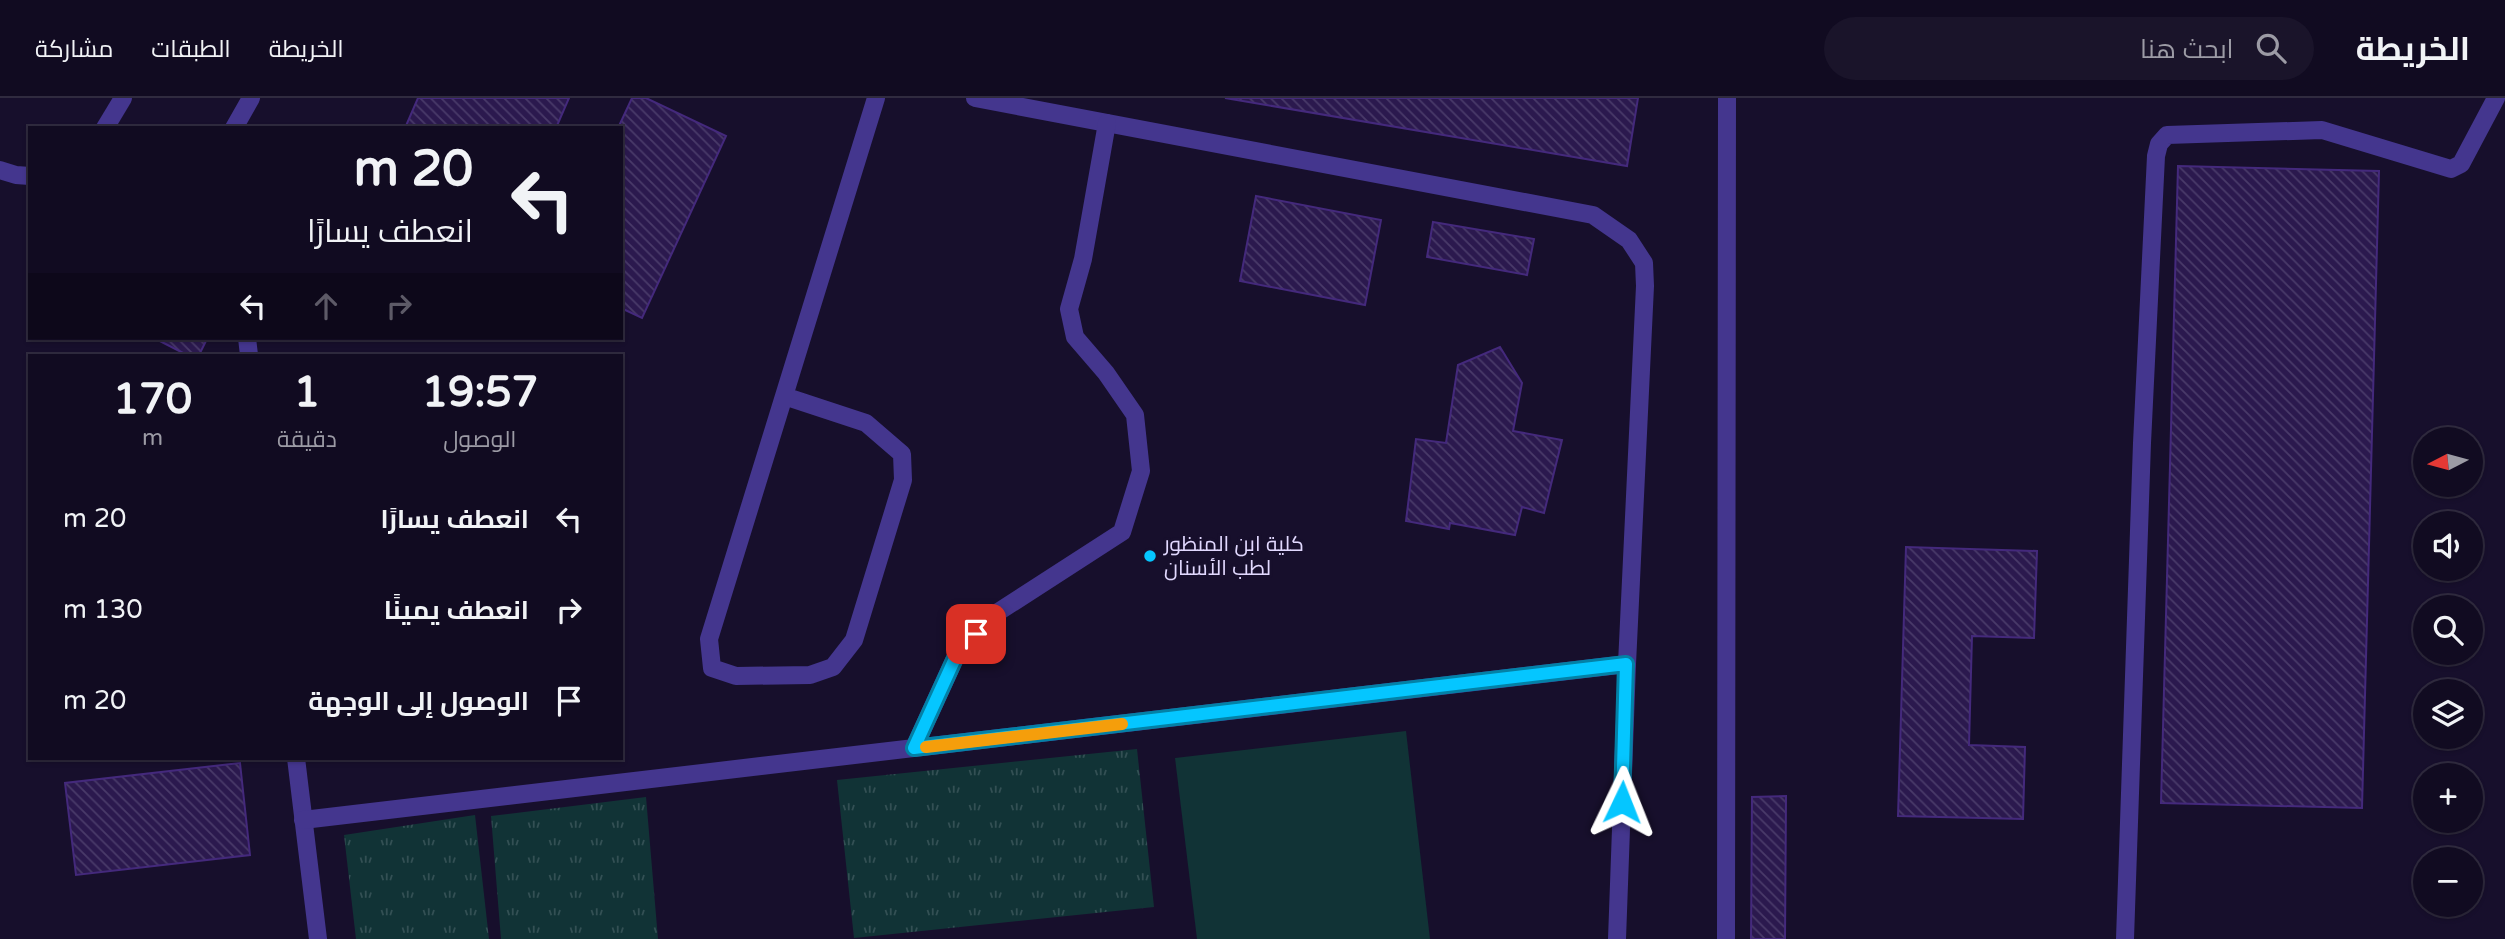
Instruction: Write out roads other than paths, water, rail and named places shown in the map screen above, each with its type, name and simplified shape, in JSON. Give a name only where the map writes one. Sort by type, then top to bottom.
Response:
[{"type":"street","points":[[106,126],[123,98]]},
{"type":"street","points":[[235,126],[251,98]]},
{"type":"street","points":[[784,396],[866,423],[902,454],[903,480],[854,640],[833,667],[810,675],[736,676],[712,668],[709,639],[784,396],[876,98]]},
{"type":"street","points":[[975,98],[1593,215],[1629,240],[1644,263],[1645,286],[1626,664],[1617,939]]},
{"type":"street","points":[[1726,939],[1727,98]]},
{"type":"street","points":[[2124,939],[2142,443],[2156,156],[2159,144],[2167,135],[2322,130],[2451,169],[2461,164],[2496,98]]},
{"type":"street","points":[[914,748],[957,654],[995,614],[1122,532],[1141,471],[1135,415],[1106,373],[1075,337],[1069,309],[1083,259],[1107,123]]},
{"type":"street","points":[[0,170],[28,176]]},
{"type":"street","points":[[303,820],[1626,664]]},
{"type":"street","points":[[296,760],[318,939]]},
{"type":"place","name":"كلية ابن المنظور لطب الأسنان","points":[[1150,556]]}]
